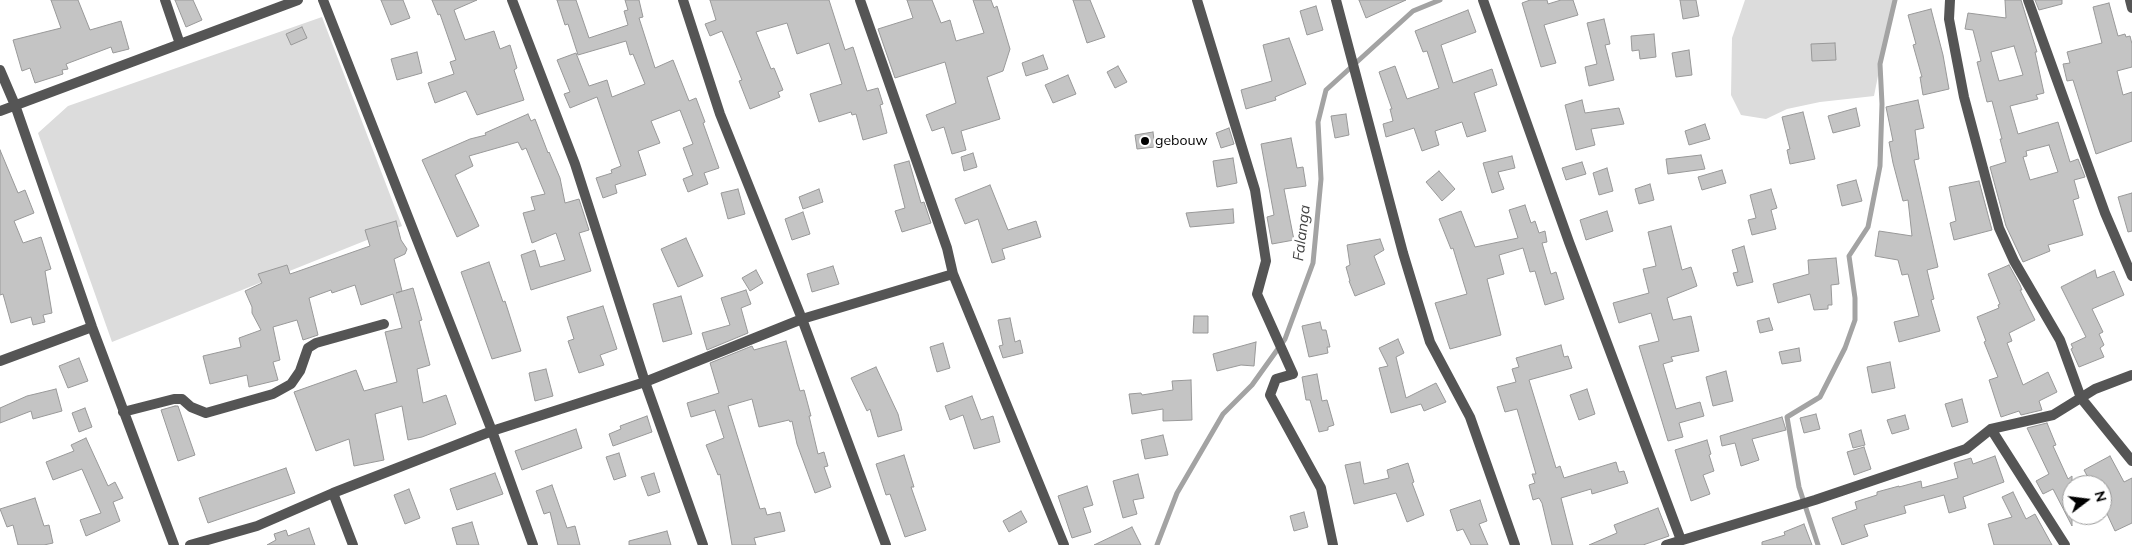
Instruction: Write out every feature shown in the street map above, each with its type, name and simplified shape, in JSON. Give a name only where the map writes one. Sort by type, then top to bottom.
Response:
[{"type":"street","points":[[164,0],[180,44]]},
{"type":"street","points":[[0,111],[298,0]]},
{"type":"street","points":[[323,0],[492,432],[533,545]]},
{"type":"street","points":[[512,0],[575,164],[645,382],[703,545]]},
{"type":"street","points":[[683,0],[720,114],[802,319],[886,545]]},
{"type":"street","points":[[860,0],[947,248],[953,274],[1064,545]]},
{"type":"street","points":[[1197,0],[1255,190],[1266,261],[1257,294],[1293,374],[1276,379],[1270,395],[1321,488],[1333,545]]},
{"type":"street","points":[[1336,0],[1403,252],[1430,342],[1470,417],[1516,545]]},
{"type":"street","points":[[1483,0],[1569,242],[1680,540]]},
{"type":"street","points":[[1950,0],[1949,19],[1964,97],[1998,228],[2014,261],[2060,340],[2081,398],[2132,461]]},
{"type":"street","points":[[2028,0],[2105,213],[2132,276]]},
{"type":"street","points":[[2130,0],[2132,8]]},
{"type":"street","points":[[0,70],[15,105],[92,327],[174,545]]},
{"type":"street","points":[[190,545],[257,526],[333,493],[492,432],[645,382],[802,319],[953,274]]},
{"type":"street","points":[[124,412],[174,399],[182,399],[191,407],[206,414],[272,394],[291,384],[300,371],[308,348],[316,343],[384,324]]},
{"type":"street","points":[[0,361],[92,327]]},
{"type":"street","points":[[1666,545],[1815,500],[1966,449],[1991,429],[2053,415],[2095,388],[2132,375]]},
{"type":"street","points":[[1991,429],[2065,545]]},
{"type":"street","points":[[333,493],[353,545]]},
{"type":"shaded area","points":[[1745,0],[1893,0],[1874,96],[1820,102],[1787,109],[1766,119],[1741,115],[1731,95],[1732,38]]},
{"type":"shaded area","points":[[322,17],[402,226],[112,342],[38,133],[68,106]]},
{"type":"building","points":[[51,0],[78,0],[90,30],[121,21],[129,49],[113,53],[111,47],[66,64],[68,69],[62,70],[63,74],[35,83],[30,68],[22,71],[13,40],[61,28]]},
{"type":"building","points":[[175,0],[193,0],[202,20],[186,27]]},
{"type":"building","points":[[381,0],[403,0],[410,18],[391,25]]},
{"type":"building","points":[[432,0],[477,0],[454,10],[465,40],[494,31],[500,49],[510,45],[517,68],[514,70],[524,100],[477,115],[466,91],[435,103],[428,83],[454,74],[450,62],[456,60],[440,14],[438,15]]},
{"type":"building","points":[[557,0],[576,0],[589,38],[628,25],[624,11],[628,10],[625,0],[639,0],[643,17],[639,18],[655,68],[673,60],[689,101],[696,98],[705,122],[703,123],[719,168],[704,173],[708,184],[688,192],[683,179],[693,175],[683,148],[693,144],[680,110],[651,121],[660,143],[638,151],[646,175],[615,185],[617,193],[603,198],[596,178],[612,173],[611,170],[621,166],[597,97],[570,108],[564,94],[570,92],[557,60],[576,53],[589,86],[607,80],[612,97],[645,84],[633,54],[630,55],[626,41],[578,55],[568,24],[565,25]]},
{"type":"building","points":[[710,0],[829,0],[845,50],[853,47],[867,91],[878,88],[883,104],[880,105],[887,133],[863,140],[856,114],[852,115],[851,112],[819,122],[810,94],[842,84],[829,43],[797,54],[787,23],[756,32],[771,69],[774,68],[783,90],[778,92],[780,97],[750,109],[739,81],[742,80],[722,31],[710,36],[705,24],[716,20]]},
{"type":"building","points":[[907,0],[932,0],[941,23],[950,20],[956,41],[984,33],[973,0],[991,0],[994,8],[997,6],[1010,49],[1003,71],[987,77],[1000,119],[961,131],[966,150],[952,154],[944,127],[932,131],[926,115],[956,103],[945,62],[895,78],[878,29],[913,18]]},
{"type":"building","points":[[1073,0],[1090,0],[1105,37],[1087,43]]},
{"type":"building","points":[[1359,0],[1406,0],[1366,18]]},
{"type":"building","points":[[1530,0],[1547,0],[1548,4],[1561,0],[1573,0],[1578,15],[1544,25],[1556,63],[1541,67],[1522,3]]},
{"type":"building","points":[[1680,0],[1696,0],[1699,16],[1683,19]]},
{"type":"building","points":[[2005,0],[2021,0],[2037,52],[2035,52],[2044,93],[2036,95],[2038,99],[2010,106],[2018,134],[2058,122],[2070,162],[2078,159],[2085,177],[2074,180],[2079,198],[2073,200],[2083,235],[2048,245],[2050,251],[2023,262],[2006,226],[1990,167],[2006,162],[2000,139],[2002,139],[1992,101],[1987,102],[1977,62],[1981,61],[1973,30],[1965,29],[1968,13],[2006,18]],"holes":[[[2014,46],[2023,75],[1999,81],[1991,52]],[[2049,145],[2058,172],[2030,180],[2023,157],[2027,156],[2026,151]]]},
{"type":"building","points":[[2035,0],[2062,0],[2062,4],[2039,10]]},
{"type":"building","points":[[2109,3],[2118,36],[2125,34],[2126,37],[2130,36],[2132,44],[2132,67],[2117,71],[2123,95],[2132,92],[2132,141],[2096,154],[2073,80],[2067,81],[2063,64],[2070,63],[2067,52],[2102,43],[2093,7]]},
{"type":"building","points":[[1316,6],[1323,30],[1307,35],[1300,11]]},
{"type":"building","points":[[1931,9],[1943,55],[1949,89],[1923,95],[1920,77],[1922,77],[1913,45],[1916,44],[1908,15]]},
{"type":"building","points":[[1468,10],[1476,32],[1441,45],[1453,83],[1492,69],[1497,85],[1474,93],[1486,131],[1467,137],[1462,122],[1435,131],[1439,145],[1422,151],[1414,128],[1386,137],[1383,124],[1393,121],[1390,109],[1392,109],[1379,72],[1395,66],[1407,99],[1439,88],[1427,51],[1423,52],[1415,31]]},
{"type":"building","points":[[1604,19],[1610,44],[1605,45],[1614,80],[1589,86],[1585,67],[1597,64],[1587,23]]},
{"type":"building","points":[[302,27],[307,38],[291,45],[286,34]]},
{"type":"building","points":[[1654,34],[1656,57],[1640,59],[1639,50],[1632,51],[1631,36]]},
{"type":"building","points":[[1289,38],[1306,84],[1275,97],[1276,100],[1246,109],[1241,90],[1272,81],[1263,45]]},
{"type":"building","points":[[1835,43],[1836,60],[1812,61],[1811,44]]},
{"type":"building","points":[[1689,50],[1692,75],[1676,77],[1672,53]]},
{"type":"building","points":[[417,52],[422,73],[397,80],[391,59]]},
{"type":"building","points":[[1043,55],[1048,69],[1026,76],[1022,63]]},
{"type":"building","points":[[1118,66],[1127,82],[1115,88],[1107,72]]},
{"type":"building","points":[[1068,75],[1076,94],[1053,103],[1045,85]]},
{"type":"building","points":[[1582,100],[1585,113],[1619,108],[1624,124],[1591,129],[1595,145],[1576,150],[1565,105]]},
{"type":"building","points":[[1918,100],[1924,128],[1915,130],[1919,159],[1914,160],[1938,267],[1927,270],[1934,299],[1931,300],[1940,331],[1899,342],[1894,322],[1919,316],[1908,274],[1902,275],[1898,260],[1875,256],[1879,231],[1912,236],[1908,200],[1903,201],[1893,163],[1889,142],[1893,141],[1886,107]]},
{"type":"building","points":[[1856,108],[1860,126],[1833,133],[1828,116]]},
{"type":"building","points":[[1803,112],[1815,159],[1790,164],[1787,150],[1790,149],[1782,117]]},
{"type":"building","points":[[528,114],[531,121],[535,119],[560,178],[565,203],[579,199],[589,230],[579,233],[591,271],[531,290],[521,255],[535,250],[540,267],[565,260],[556,233],[532,243],[523,213],[535,210],[531,197],[545,194],[526,148],[522,150],[518,142],[469,156],[473,166],[455,175],[479,226],[457,237],[422,160],[470,139],[486,135],[485,133]]},
{"type":"building","points":[[1346,114],[1349,135],[1335,138],[1331,116]]},
{"type":"building","points":[[1705,124],[1710,139],[1689,145],[1685,131]]},
{"type":"building","points":[[1229,128],[1234,144],[1221,148],[1216,133]]},
{"type":"building","name":"gebouw","points":[[1153,132],[1155,147],[1137,149],[1135,135]]},
{"type":"building","points":[[1291,138],[1297,168],[1303,167],[1306,186],[1284,189],[1294,240],[1272,244],[1267,217],[1274,215],[1261,144]]},
{"type":"building","points":[[0,150],[18,193],[25,190],[34,213],[14,221],[23,243],[41,237],[51,269],[45,271],[52,313],[43,315],[45,322],[33,325],[31,317],[11,323],[3,294],[0,295]]},
{"type":"building","points":[[973,153],[977,167],[964,171],[961,157]]},
{"type":"building","points":[[1701,155],[1705,169],[1668,174],[1666,159]]},
{"type":"building","points":[[1512,156],[1515,168],[1498,172],[1504,189],[1492,193],[1483,163]]},
{"type":"building","points":[[1233,158],[1237,183],[1217,187],[1213,161]]},
{"type":"building","points":[[909,161],[921,203],[924,202],[931,223],[902,232],[895,211],[905,208],[894,165]]},
{"type":"building","points":[[1582,162],[1586,174],[1566,180],[1562,168]]},
{"type":"building","points":[[1607,168],[1613,191],[1599,195],[1593,173]]},
{"type":"building","points":[[1722,170],[1726,183],[1702,190],[1698,177]]},
{"type":"building","points":[[1439,171],[1455,189],[1442,201],[1426,182]]},
{"type":"building","points":[[1856,180],[1862,201],[1842,206],[1837,185]]},
{"type":"building","points":[[1979,181],[1992,230],[1954,240],[1950,223],[1956,221],[1949,187]]},
{"type":"building","points":[[1650,184],[1654,200],[1639,204],[1635,189]]},
{"type":"building","points":[[990,185],[1008,230],[1036,221],[1041,237],[1002,249],[1005,259],[992,263],[978,219],[965,224],[955,199]]},
{"type":"building","points":[[738,189],[745,214],[728,219],[721,193]]},
{"type":"building","points":[[819,189],[823,202],[803,209],[799,197]]},
{"type":"building","points":[[1771,189],[1777,208],[1771,210],[1776,229],[1752,235],[1748,220],[1756,218],[1750,195]]},
{"type":"building","points":[[2132,193],[2132,231],[2128,232],[2118,197]]},
{"type":"building","points":[[1525,205],[1531,223],[1535,221],[1539,233],[1545,231],[1547,242],[1542,243],[1551,274],[1556,272],[1564,299],[1545,305],[1535,271],[1530,272],[1523,248],[1499,255],[1504,274],[1487,279],[1501,335],[1450,349],[1435,303],[1467,294],[1453,248],[1451,249],[1439,219],[1461,211],[1475,247],[1518,238],[1509,210]]},
{"type":"building","points":[[1233,209],[1234,223],[1190,227],[1186,213]]},
{"type":"building","points":[[1607,211],[1613,231],[1586,240],[1580,220]]},
{"type":"building","points":[[803,212],[810,234],[792,240],[785,219]]},
{"type":"building","points":[[396,221],[401,240],[407,249],[405,254],[394,259],[402,291],[396,293],[413,288],[422,320],[419,321],[430,365],[417,369],[423,403],[446,395],[456,424],[422,437],[408,440],[402,406],[375,414],[384,460],[354,466],[349,439],[316,451],[294,392],[356,370],[364,391],[397,382],[385,332],[402,328],[393,294],[361,305],[355,285],[332,293],[331,290],[309,298],[318,335],[303,340],[297,320],[273,327],[280,360],[273,362],[278,380],[249,387],[247,375],[210,384],[203,356],[241,347],[239,338],[261,330],[252,313],[252,307],[245,291],[262,283],[258,274],[287,265],[290,274],[370,246],[365,230]]},
{"type":"building","points":[[1671,226],[1682,270],[1691,267],[1697,286],[1667,298],[1673,320],[1691,316],[1699,351],[1671,357],[1673,361],[1663,364],[1676,409],[1700,402],[1704,416],[1679,423],[1683,437],[1668,441],[1639,346],[1659,341],[1651,313],[1619,323],[1613,303],[1649,293],[1643,269],[1656,266],[1648,232]]},
{"type":"building","points":[[686,238],[703,276],[678,287],[661,249]]},
{"type":"building","points":[[1380,239],[1384,250],[1374,256],[1385,284],[1355,296],[1346,267],[1350,265],[1347,245]]},
{"type":"building","points":[[1744,246],[1753,282],[1737,286],[1733,273],[1738,272],[1732,250]]},
{"type":"building","points":[[1836,258],[1839,284],[1831,285],[1832,305],[1828,305],[1828,309],[1814,310],[1810,294],[1778,303],[1773,284],[1809,274],[1808,260]]},
{"type":"building","points":[[489,262],[503,302],[505,301],[521,351],[492,359],[461,272]]},
{"type":"building","points":[[2009,265],[2035,320],[2009,333],[2012,341],[2007,343],[2023,385],[2048,372],[2057,392],[2039,401],[2042,410],[2021,415],[2019,411],[2001,417],[1989,380],[1998,377],[1984,342],[1986,341],[1977,317],[1999,308],[1998,305],[2000,304],[1988,274]]},
{"type":"building","points":[[833,266],[839,284],[812,292],[807,274]]},
{"type":"building","points":[[756,270],[763,283],[750,291],[742,278]]},
{"type":"building","points":[[2095,270],[2097,278],[2114,271],[2124,295],[2092,309],[2103,332],[2099,334],[2104,345],[2100,348],[2104,357],[2079,367],[2071,349],[2073,348],[2071,344],[2086,337],[2061,287]]},
{"type":"building","points":[[746,290],[751,304],[741,308],[748,333],[707,350],[702,333],[730,325],[721,298]]},
{"type":"building","points":[[681,296],[692,334],[663,342],[653,304]]},
{"type":"building","points":[[603,306],[617,349],[600,355],[604,365],[579,373],[568,341],[574,339],[567,317]]},
{"type":"building","points":[[1194,316],[1208,316],[1208,333],[1193,333]]},
{"type":"building","points":[[1010,318],[1015,342],[1020,340],[1023,353],[1003,358],[999,346],[1003,345],[998,320]]},
{"type":"building","points":[[1769,318],[1773,330],[1760,333],[1757,321]]},
{"type":"building","points":[[1320,322],[1322,330],[1326,330],[1330,347],[1327,347],[1328,353],[1309,357],[1302,326]]},
{"type":"building","points":[[1398,339],[1404,353],[1396,357],[1406,398],[1436,383],[1446,402],[1424,411],[1421,404],[1391,413],[1379,368],[1388,366],[1379,348]]},
{"type":"building","points":[[786,341],[800,391],[804,390],[818,454],[824,452],[828,466],[824,467],[831,487],[815,493],[797,444],[792,421],[790,422],[789,420],[759,427],[752,399],[728,406],[760,509],[765,508],[767,515],[780,512],[785,531],[754,538],[756,545],[732,545],[720,474],[718,475],[706,445],[724,438],[715,410],[691,417],[687,403],[719,393],[710,363],[752,346],[754,350]]},
{"type":"building","points":[[1256,342],[1254,366],[1241,365],[1217,371],[1213,354]]},
{"type":"building","points":[[943,343],[950,368],[937,372],[930,347]]},
{"type":"building","points":[[1561,345],[1564,357],[1568,356],[1572,368],[1529,380],[1556,468],[1560,466],[1564,478],[1616,462],[1619,472],[1624,471],[1628,483],[1592,494],[1591,489],[1561,498],[1573,545],[1552,545],[1542,503],[1539,498],[1533,500],[1529,485],[1535,483],[1532,474],[1536,474],[1517,409],[1505,412],[1497,387],[1516,382],[1512,369],[1519,367],[1516,358]]},
{"type":"building","points":[[1799,348],[1801,361],[1782,364],[1779,352]]},
{"type":"building","points":[[79,358],[88,381],[68,388],[59,366]]},
{"type":"building","points":[[1890,362],[1895,388],[1872,393],[1867,367]]},
{"type":"building","points":[[876,367],[898,414],[902,430],[878,437],[870,409],[867,411],[851,378]]},
{"type":"building","points":[[546,369],[553,396],[535,401],[529,373]]},
{"type":"building","points":[[1726,371],[1733,401],[1713,406],[1706,377]]},
{"type":"building","points":[[1317,374],[1322,401],[1327,400],[1334,425],[1328,427],[1328,430],[1319,432],[1310,400],[1306,400],[1302,377]]},
{"type":"building","points":[[1191,380],[1192,420],[1163,421],[1163,409],[1132,414],[1129,394],[1141,393],[1142,395],[1173,390],[1172,381]]},
{"type":"building","points":[[56,389],[62,411],[33,419],[31,411],[0,423],[0,408],[27,396]]},
{"type":"building","points":[[1587,389],[1595,414],[1579,420],[1570,395]]},
{"type":"building","points":[[972,396],[981,420],[993,416],[1000,442],[974,449],[963,415],[950,420],[945,406]]},
{"type":"building","points":[[1962,399],[1968,422],[1952,427],[1945,404]]},
{"type":"building","points":[[178,406],[195,455],[178,461],[161,410]]},
{"type":"building","points":[[85,408],[92,427],[79,432],[72,413]]},
{"type":"building","points":[[1816,414],[1820,429],[1804,433],[1800,418]]},
{"type":"building","points":[[1905,415],[1909,429],[1892,434],[1887,420]]},
{"type":"building","points":[[647,416],[652,432],[613,446],[609,434],[621,429],[620,426]]},
{"type":"building","points":[[1782,417],[1786,430],[1752,439],[1759,460],[1741,466],[1735,443],[1722,446],[1720,436]]},
{"type":"building","points":[[2047,423],[2056,445],[2053,446],[2066,475],[2062,475],[2062,507],[2053,489],[2043,494],[2036,481],[2049,474],[2027,428]]},
{"type":"building","points":[[576,429],[582,448],[522,470],[515,451]]},
{"type":"building","points":[[1861,430],[1865,445],[1853,448],[1849,434]]},
{"type":"building","points":[[1163,435],[1168,455],[1145,459],[1141,440]]},
{"type":"building","points":[[86,438],[108,486],[115,482],[123,498],[113,502],[120,521],[86,536],[80,520],[101,513],[82,469],[53,480],[46,462],[74,451],[71,445]]},
{"type":"building","points":[[1707,440],[1714,471],[1703,475],[1710,494],[1691,501],[1675,450]]},
{"type":"building","points":[[1864,447],[1871,469],[1854,475],[1847,452]]},
{"type":"building","points":[[619,453],[626,476],[614,480],[606,457]]},
{"type":"building","points":[[904,455],[914,487],[911,487],[926,530],[905,537],[890,494],[886,495],[876,464]]},
{"type":"building","points":[[1995,456],[2004,482],[1963,497],[1966,508],[1949,513],[1944,495],[1904,506],[1906,513],[1864,525],[1868,536],[1842,545],[1832,518],[1857,509],[1855,502],[1877,495],[1877,492],[1899,486],[1921,481],[1922,488],[1958,478],[1954,463],[1971,458],[1973,464]]},
{"type":"building","points":[[2110,456],[2124,482],[2132,478],[2132,523],[2115,531],[2112,525],[2112,475],[2087,475],[2084,470]]},
{"type":"building","points":[[1360,462],[1364,484],[1389,478],[1387,470],[1408,463],[1414,482],[1412,483],[1424,515],[1407,522],[1396,493],[1354,504],[1345,465]]},
{"type":"building","points":[[286,468],[295,493],[208,523],[199,498]]},
{"type":"building","points":[[495,473],[503,494],[457,510],[450,489]]},
{"type":"building","points":[[654,473],[660,492],[648,496],[641,477]]},
{"type":"building","points":[[1138,474],[1144,498],[1133,500],[1137,514],[1123,518],[1113,481]]},
{"type":"building","points":[[552,485],[567,528],[575,526],[580,545],[558,545],[550,512],[544,514],[536,491]]},
{"type":"building","points":[[1087,486],[1093,505],[1083,508],[1091,532],[1072,538],[1058,496]]},
{"type":"building","points":[[409,489],[420,518],[405,524],[394,495]]},
{"type":"building","points":[[2013,492],[2026,519],[2035,514],[2052,545],[1994,545],[1988,524],[2012,517],[2002,497]]},
{"type":"building","points":[[35,498],[44,526],[49,525],[53,543],[18,545],[13,525],[7,527],[0,509]]},
{"type":"building","points":[[1480,500],[1487,521],[1479,524],[1488,545],[1471,545],[1463,529],[1457,531],[1450,510]]},
{"type":"building","points":[[1658,508],[1669,536],[1643,545],[1589,545],[1617,533],[1614,525]]},
{"type":"building","points":[[1021,511],[1027,522],[1009,532],[1003,521]]},
{"type":"building","points":[[1304,512],[1308,527],[1294,531],[1290,516]]},
{"type":"building","points":[[472,522],[479,545],[457,545],[452,528]]},
{"type":"building","points":[[1804,524],[1812,545],[1762,545],[1762,542],[1785,535],[1784,532]]},
{"type":"building","points":[[1132,527],[1141,545],[1094,545]]},
{"type":"building","points":[[309,528],[315,545],[267,545],[276,540],[274,534],[286,530],[288,536]]},
{"type":"building","points":[[667,531],[671,545],[629,545],[629,541]]},
{"type":"waterway","name":"Falanga","points":[[1157,545],[1177,493],[1223,414],[1252,385],[1285,339],[1313,263],[1321,179],[1318,122],[1326,90],[1413,11],[1440,0]]},
{"type":"waterway","points":[[1818,545],[1799,487],[1787,417],[1820,397],[1845,348],[1855,320],[1855,298],[1849,256],[1868,227],[1880,166],[1882,104],[1880,64],[1895,0]]},
{"type":"place","name":"gebouw","points":[[1145,141]]}]
